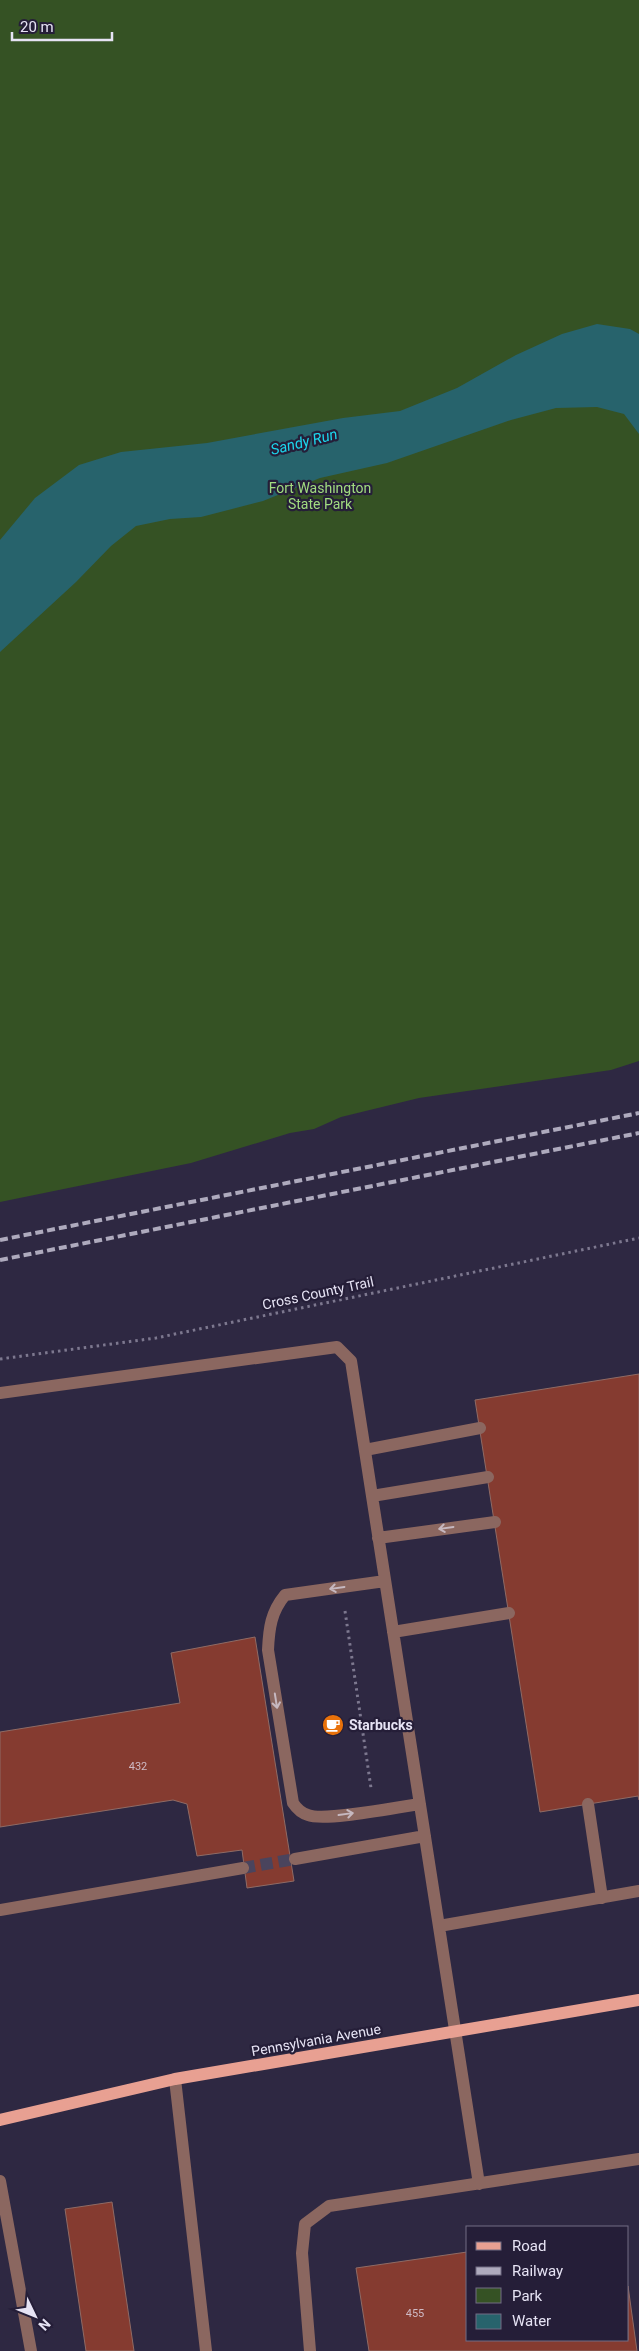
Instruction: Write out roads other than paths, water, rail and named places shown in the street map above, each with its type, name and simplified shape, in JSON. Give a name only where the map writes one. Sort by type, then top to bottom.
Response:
[{"type":"main road","name":"Pennsylvania Avenue","points":[[0,2120],[174,2079],[639,2000]]},
{"type":"lane","points":[[0,1393],[337,1347],[351,1361],[479,2184]]},
{"type":"lane","points":[[365,1450],[480,1428]]},
{"type":"lane","points":[[372,1496],[488,1477]]},
{"type":"lane","points":[[378,1538],[495,1522]]},
{"type":"lane","points":[[385,1581],[286,1595],[277,1606],[269,1625],[268,1650],[293,1803],[299,1811],[309,1816],[328,1817],[420,1804]]},
{"type":"lane","points":[[393,1632],[509,1613]]},
{"type":"lane","points":[[588,1804],[602,1898]]},
{"type":"lane","points":[[295,1859],[425,1836]]},
{"type":"lane","points":[[0,1910],[243,1868]]},
{"type":"lane","points":[[439,1926],[639,1891]]},
{"type":"lane","points":[[174,2079],[206,2351]]},
{"type":"lane","points":[[310,2351],[302,2253],[305,2224],[329,2206],[479,2184],[580,2166],[639,2159]]},
{"type":"lane","points":[[0,2181],[31,2351]]},
{"type":"water","name":"Sandy Run","points":[[597,324],[630,329],[639,334],[639,434],[624,414],[597,407],[556,408],[511,420],[387,463],[320,478],[263,501],[201,517],[170,519],[136,526],[111,546],[76,582],[0,652],[0,540],[35,498],[79,465],[121,452],[207,443],[343,418],[400,411],[457,388],[516,355],[562,334]]},
{"type":"tunnel","points":[[243,1868],[295,1859]]},
{"type":"railway","points":[[0,1240],[639,1113]]},
{"type":"railway","points":[[0,1260],[639,1133]]},
{"type":"place","name":"Starbucks","points":[[333,1725]]},
{"type":"park label","name":"Fort Washington State Park","points":[[320,496]]}]
